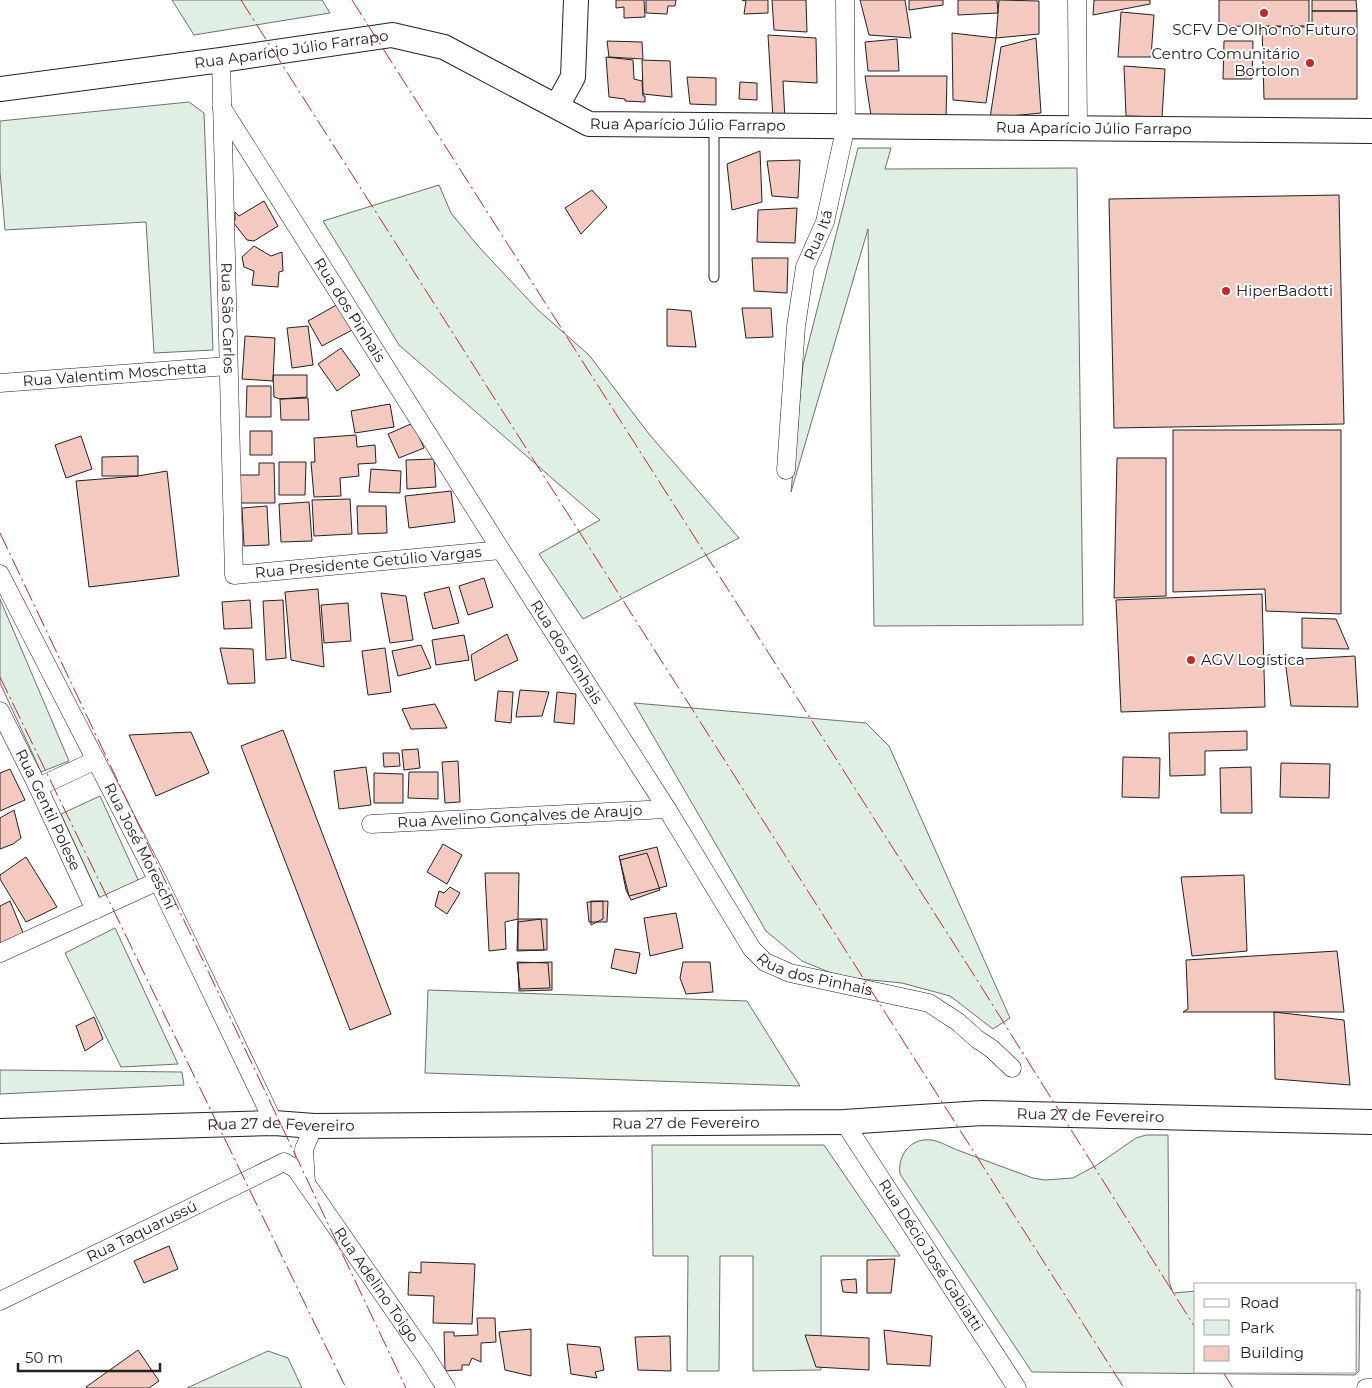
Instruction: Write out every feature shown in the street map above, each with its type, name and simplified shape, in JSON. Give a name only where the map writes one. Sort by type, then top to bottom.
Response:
[{"type":"street","points":[[557,106],[573,77],[576,0]]},
{"type":"street","name":"Rua Itá","points":[[786,470],[796,335],[805,268],[825,222],[846,125],[845,0]]},
{"type":"street","points":[[1077,0],[1078,128]]},
{"type":"street","name":"Rua Aparício Júlio Farrapo","points":[[0,89],[392,35],[444,47],[589,124],[1372,131]]},
{"type":"street","name":"Rua São Carlos","points":[[221,60],[234,575]]},
{"type":"street","name":"Rua dos Pinhais","points":[[222,108],[667,809],[752,948],[765,962],[790,973],[929,1003],[958,1022],[1012,1068]]},
{"type":"street","name":"Rua Valentim Moschetta","points":[[0,383],[228,366]]},
{"type":"street","name":"Rua Presidente Getúlio Vargas","points":[[234,575],[501,550]]},
{"type":"street","name":"Rua José Moreschi","points":[[0,574],[158,881],[274,1123]]},
{"type":"street","name":"Rua Gentil Polese","points":[[0,711],[38,786],[95,910]]},
{"type":"street","points":[[38,786],[96,760]]},
{"type":"street","name":"Rua Avelino Gonçalves de Araujo","points":[[371,824],[667,809]]},
{"type":"street","points":[[0,953],[158,881]]},
{"type":"street","name":"Rua 27 de Fevereiro","points":[[0,1131],[274,1123],[314,1126],[844,1122],[982,1113],[1372,1122]]},
{"type":"street","name":"Rua Décio José Gabiatti","points":[[844,1122],[1017,1388]]},
{"type":"street","points":[[306,1184],[304,1149],[314,1126]]},
{"type":"street","name":"Rua Adelino Toigo","points":[[284,1162],[296,1168],[446,1388]]},
{"type":"street","name":"Rua Taquarussú","points":[[0,1301],[284,1162]]},
{"type":"street","points":[[1366,1388],[1372,1388]]},
{"type":"lane","points":[[714,126],[714,277]]},
{"type":"green space","points":[[172,0],[322,0],[330,13],[194,35]]},
{"type":"green space","points":[[189,102],[204,113],[213,350],[154,353],[146,222],[5,230],[0,172],[0,121]]},
{"type":"green space","points":[[858,148],[891,148],[885,169],[1077,168],[1083,625],[874,626],[868,229],[791,492],[803,365]]},
{"type":"green space","points":[[439,185],[451,213],[478,246],[538,310],[589,355],[649,434],[739,538],[583,619],[539,554],[600,520],[399,345],[323,221]]},
{"type":"green space","points":[[0,599],[69,761],[41,772],[0,683]]},
{"type":"green space","points":[[634,703],[866,723],[889,746],[1010,1018],[993,1029],[950,996],[902,983],[841,977],[802,961],[766,931]]},
{"type":"green space","points":[[100,796],[141,886],[102,903],[61,814]]},
{"type":"green space","points":[[115,928],[178,1064],[121,1067],[65,953]]},
{"type":"green space","points":[[428,990],[747,1001],[800,1086],[425,1073]]},
{"type":"green space","points":[[0,1070],[182,1072],[184,1085],[0,1094]]},
{"type":"green space","points":[[1146,1135],[1168,1135],[1169,1281],[1173,1293],[1194,1291],[1194,1373],[1357,1373],[1355,1375],[1032,1372],[900,1174],[900,1163],[904,1152],[912,1144],[923,1140],[938,1142],[1033,1178],[1045,1180],[1073,1178],[1097,1165],[1136,1138]]},
{"type":"green space","points":[[652,1145],[824,1145],[900,1256],[821,1256],[821,1370],[753,1371],[753,1256],[720,1256],[719,1371],[687,1371],[688,1256],[653,1256]]},
{"type":"green space","points":[[1357,1290],[1360,1290],[1359,1371],[1357,1373]]},
{"type":"green space","points":[[268,1351],[288,1358],[302,1388],[187,1388]]},
{"type":"building","points":[[616,0],[644,0],[645,17],[624,18],[624,7],[616,8]]},
{"type":"building","points":[[646,0],[676,0],[675,6],[668,6],[667,14],[646,13]]},
{"type":"building","points":[[742,0],[768,0],[768,13],[744,14],[746,1]]},
{"type":"building","points":[[772,0],[806,0],[807,32],[774,30]]},
{"type":"building","points":[[860,0],[905,0],[911,38],[869,35]]},
{"type":"building","points":[[909,0],[943,0],[943,5],[909,10]]},
{"type":"building","points":[[958,0],[997,0],[998,13],[958,15]]},
{"type":"building","points":[[999,0],[1039,1],[1039,34],[996,38]]},
{"type":"building","points":[[1094,0],[1150,0],[1150,4],[1093,15]]},
{"type":"building","name":"SCFV De Olho no Futuro","points":[[1219,0],[1309,0],[1309,27],[1219,26]]},
{"type":"building","points":[[1312,0],[1356,0],[1357,11],[1312,11]]},
{"type":"building","name":"Centro Comunitário Bortolon","points":[[1312,11],[1357,11],[1357,99],[1264,99],[1262,26],[1312,26]]},
{"type":"building","points":[[1121,12],[1154,15],[1151,57],[1118,57]]},
{"type":"building","points":[[952,33],[996,38],[986,103],[953,100]]},
{"type":"building","points":[[768,35],[816,38],[817,83],[783,81],[785,120],[773,119]]},
{"type":"building","points":[[1036,38],[1041,113],[990,118],[1001,47]]},
{"type":"building","points":[[897,39],[899,71],[868,71],[865,42]]},
{"type":"building","points":[[607,41],[642,42],[643,59],[609,57]]},
{"type":"building","points":[[1224,41],[1253,41],[1252,79],[1223,79]]},
{"type":"building","points":[[606,57],[633,60],[634,79],[642,81],[645,102],[625,101],[625,99],[609,97]]},
{"type":"building","points":[[642,60],[670,61],[672,97],[643,94]]},
{"type":"building","points":[[1124,66],[1165,69],[1162,117],[1126,116]]},
{"type":"building","points":[[865,76],[947,76],[946,118],[871,116]]},
{"type":"building","points":[[687,77],[716,78],[716,105],[690,104]]},
{"type":"building","points":[[740,82],[757,83],[757,100],[739,99]]},
{"type":"building","points":[[760,151],[762,202],[732,210],[727,164]]},
{"type":"building","points":[[800,160],[798,198],[772,196],[767,161]]},
{"type":"building","points":[[592,190],[607,207],[581,234],[565,208]]},
{"type":"building","name":"HiperBadotti","points":[[1339,195],[1344,424],[1114,428],[1109,199]]},
{"type":"building","points":[[264,201],[278,226],[254,241],[247,240],[233,222],[235,220],[235,212],[239,216]]},
{"type":"building","points":[[797,208],[795,243],[757,242],[758,210]]},
{"type":"building","points":[[254,246],[271,256],[282,252],[283,271],[279,272],[278,287],[252,285],[254,271],[244,267],[242,257]]},
{"type":"building","points":[[752,258],[788,258],[787,293],[754,291]]},
{"type":"building","points":[[340,303],[354,329],[322,346],[308,321]]},
{"type":"building","points":[[742,308],[771,308],[773,337],[746,338]]},
{"type":"building","points":[[667,309],[691,311],[696,347],[667,346]]},
{"type":"building","points":[[308,326],[313,365],[292,368],[287,328]]},
{"type":"building","points":[[245,336],[275,338],[273,381],[242,379]]},
{"type":"building","points":[[341,348],[360,375],[337,391],[318,364]]},
{"type":"building","points":[[273,375],[307,375],[307,397],[280,399],[274,397]]},
{"type":"building","points":[[247,386],[271,386],[271,417],[246,417]]},
{"type":"building","points":[[308,398],[309,420],[281,420],[280,399]]},
{"type":"building","points":[[390,404],[394,427],[355,433],[351,411]]},
{"type":"building","points":[[413,423],[424,448],[399,458],[388,434]]},
{"type":"building","points":[[1173,430],[1341,430],[1341,614],[1266,611],[1265,589],[1173,592]]},
{"type":"building","points":[[250,431],[272,431],[272,455],[250,455]]},
{"type":"building","points":[[356,435],[357,447],[375,445],[376,463],[358,464],[359,476],[340,478],[341,496],[314,497],[311,462],[315,462],[314,438]]},
{"type":"building","points":[[81,436],[92,469],[66,478],[55,445]]},
{"type":"building","points":[[138,456],[138,476],[102,476],[102,457]]},
{"type":"building","points":[[1117,458],[1166,458],[1166,596],[1114,598]]},
{"type":"building","points":[[434,459],[436,487],[407,489],[406,460]]},
{"type":"building","points":[[279,462],[306,462],[305,495],[279,495]]},
{"type":"building","points":[[259,463],[274,463],[275,503],[240,503],[240,475],[259,475]]},
{"type":"building","points":[[371,469],[401,471],[400,493],[369,492]]},
{"type":"building","points":[[167,471],[179,576],[89,587],[76,481],[138,476]]},
{"type":"building","points":[[451,491],[455,522],[409,528],[405,496]]},
{"type":"building","points":[[350,499],[352,534],[314,536],[312,500]]},
{"type":"building","points":[[309,502],[312,541],[281,542],[279,504]]},
{"type":"building","points":[[267,506],[269,545],[244,546],[242,508]]},
{"type":"building","points":[[357,506],[386,506],[387,533],[358,534]]},
{"type":"building","points":[[484,578],[493,607],[468,615],[459,586]]},
{"type":"building","points":[[449,587],[459,623],[433,629],[424,593]]},
{"type":"building","points":[[318,589],[324,667],[291,660],[285,592]]},
{"type":"building","points":[[381,593],[406,596],[413,640],[390,643]]},
{"type":"building","name":"AGV Logística","points":[[1262,594],[1265,707],[1121,712],[1116,600]]},
{"type":"building","points":[[250,600],[252,628],[224,629],[222,602]]},
{"type":"building","points":[[283,600],[286,658],[266,660],[263,601]]},
{"type":"building","points":[[348,603],[351,641],[324,643],[321,605]]},
{"type":"building","points":[[1302,618],[1336,619],[1349,649],[1302,648]]},
{"type":"building","points":[[507,634],[518,660],[475,681],[471,655]]},
{"type":"building","points":[[464,635],[469,660],[436,665],[432,640]]},
{"type":"building","points":[[421,645],[431,668],[398,676],[392,651]]},
{"type":"building","points":[[220,648],[253,649],[255,683],[228,684]]},
{"type":"building","points":[[385,648],[391,692],[368,695],[362,651]]},
{"type":"building","points":[[1355,656],[1358,707],[1291,706],[1285,660]]},
{"type":"building","points":[[520,690],[549,692],[542,716],[516,717]]},
{"type":"building","points":[[498,691],[513,692],[511,723],[495,721]]},
{"type":"building","points":[[557,692],[576,694],[574,724],[554,722]]},
{"type":"building","points":[[435,704],[447,728],[411,729],[402,709]]},
{"type":"building","points":[[283,730],[391,1014],[350,1030],[241,746]]},
{"type":"building","points":[[1247,731],[1247,750],[1205,751],[1205,775],[1170,776],[1169,733]]},
{"type":"building","points":[[191,732],[209,773],[156,796],[129,735]]},
{"type":"building","points":[[418,749],[420,768],[404,770],[402,750]]},
{"type":"building","points":[[383,753],[399,753],[400,766],[384,767]]},
{"type":"building","points":[[1123,757],[1160,758],[1159,798],[1122,797]]},
{"type":"building","points":[[458,761],[460,802],[445,803],[442,762]]},
{"type":"building","points":[[1281,763],[1330,764],[1329,798],[1280,797]]},
{"type":"building","points":[[366,767],[371,805],[339,809],[334,771]]},
{"type":"building","points":[[1251,767],[1252,813],[1221,813],[1220,768]]},
{"type":"building","points":[[10,769],[25,800],[0,811],[0,773]]},
{"type":"building","points":[[409,772],[438,772],[438,799],[408,798]]},
{"type":"building","points":[[374,773],[403,774],[403,803],[374,803]]},
{"type":"building","points":[[14,810],[21,838],[13,844],[0,849],[0,818]]},
{"type":"building","points":[[443,844],[462,855],[447,884],[427,872]]},
{"type":"building","points":[[657,847],[667,886],[629,896],[619,856]]},
{"type":"building","points":[[647,853],[660,890],[631,900],[626,890],[620,860]]},
{"type":"building","points":[[26,857],[57,907],[26,922],[0,879],[0,875]]},
{"type":"building","points":[[485,873],[519,873],[518,919],[505,922],[506,949],[489,951]]},
{"type":"building","points":[[1244,875],[1247,951],[1192,956],[1181,877]]},
{"type":"building","points":[[450,887],[460,893],[447,914],[435,906],[439,891],[444,893]]},
{"type":"building","points":[[10,901],[26,940],[0,950],[0,906]]},
{"type":"building","points":[[591,901],[603,901],[603,919],[591,925]]},
{"type":"building","points":[[608,901],[607,922],[589,922],[587,902]]},
{"type":"building","points":[[676,913],[683,948],[650,956],[644,918]]},
{"type":"building","points":[[518,919],[547,919],[547,950],[518,950]]},
{"type":"building","points":[[541,919],[544,950],[517,951],[518,922]]},
{"type":"building","points":[[615,949],[640,953],[636,974],[611,968]]},
{"type":"building","points":[[1337,951],[1344,1012],[1183,1012],[1188,1009],[1186,960]]},
{"type":"building","points":[[517,962],[548,963],[550,988],[520,989]]},
{"type":"building","points":[[552,962],[552,990],[519,991],[518,963]]},
{"type":"building","points":[[683,962],[710,962],[713,992],[686,994],[680,978]]},
{"type":"building","points":[[1274,1012],[1344,1020],[1350,1085],[1275,1079]]},
{"type":"building","points":[[94,1017],[103,1039],[85,1051],[76,1026]]},
{"type":"building","points":[[169,1246],[178,1269],[144,1283],[134,1261]]},
{"type":"building","points":[[895,1259],[891,1293],[867,1293],[867,1260]]},
{"type":"building","points":[[421,1262],[475,1264],[472,1324],[433,1323],[434,1296],[408,1295],[409,1272],[421,1273]]},
{"type":"building","points":[[856,1279],[857,1293],[843,1292],[841,1280]]},
{"type":"building","points":[[477,1318],[495,1318],[496,1342],[481,1343],[481,1362],[472,1358],[469,1365],[462,1365],[462,1370],[445,1371],[444,1332],[454,1332],[454,1336],[478,1335]]},
{"type":"building","points":[[531,1329],[531,1376],[505,1370],[499,1332]]},
{"type":"building","points":[[884,1330],[932,1336],[930,1366],[887,1364]]},
{"type":"building","points":[[805,1335],[869,1338],[869,1370],[816,1367]]},
{"type":"building","points":[[670,1336],[671,1371],[638,1370],[635,1337]]},
{"type":"building","points":[[567,1344],[600,1347],[604,1370],[595,1372],[597,1378],[571,1374]]},
{"type":"building","points":[[138,1350],[159,1381],[149,1388],[86,1387]]},
{"type":"power","points":[[241,0],[1124,1388]]},
{"type":"power","points":[[352,0],[972,972],[1194,1326]]},
{"type":"power","points":[[0,533],[406,1388]]},
{"type":"power","points":[[0,677],[346,1388]]},
{"type":"power","points":[[1224,1373],[1233,1388]]},
{"type":"place","name":"SCFV De Olho no Futuro","points":[[1264,13]]},
{"type":"place","name":"Centro Comunitário Bortolon","points":[[1310,63]]},
{"type":"place","name":"HiperBadotti","points":[[1226,291]]},
{"type":"place","name":"AGV Logística","points":[[1191,660]]}]
